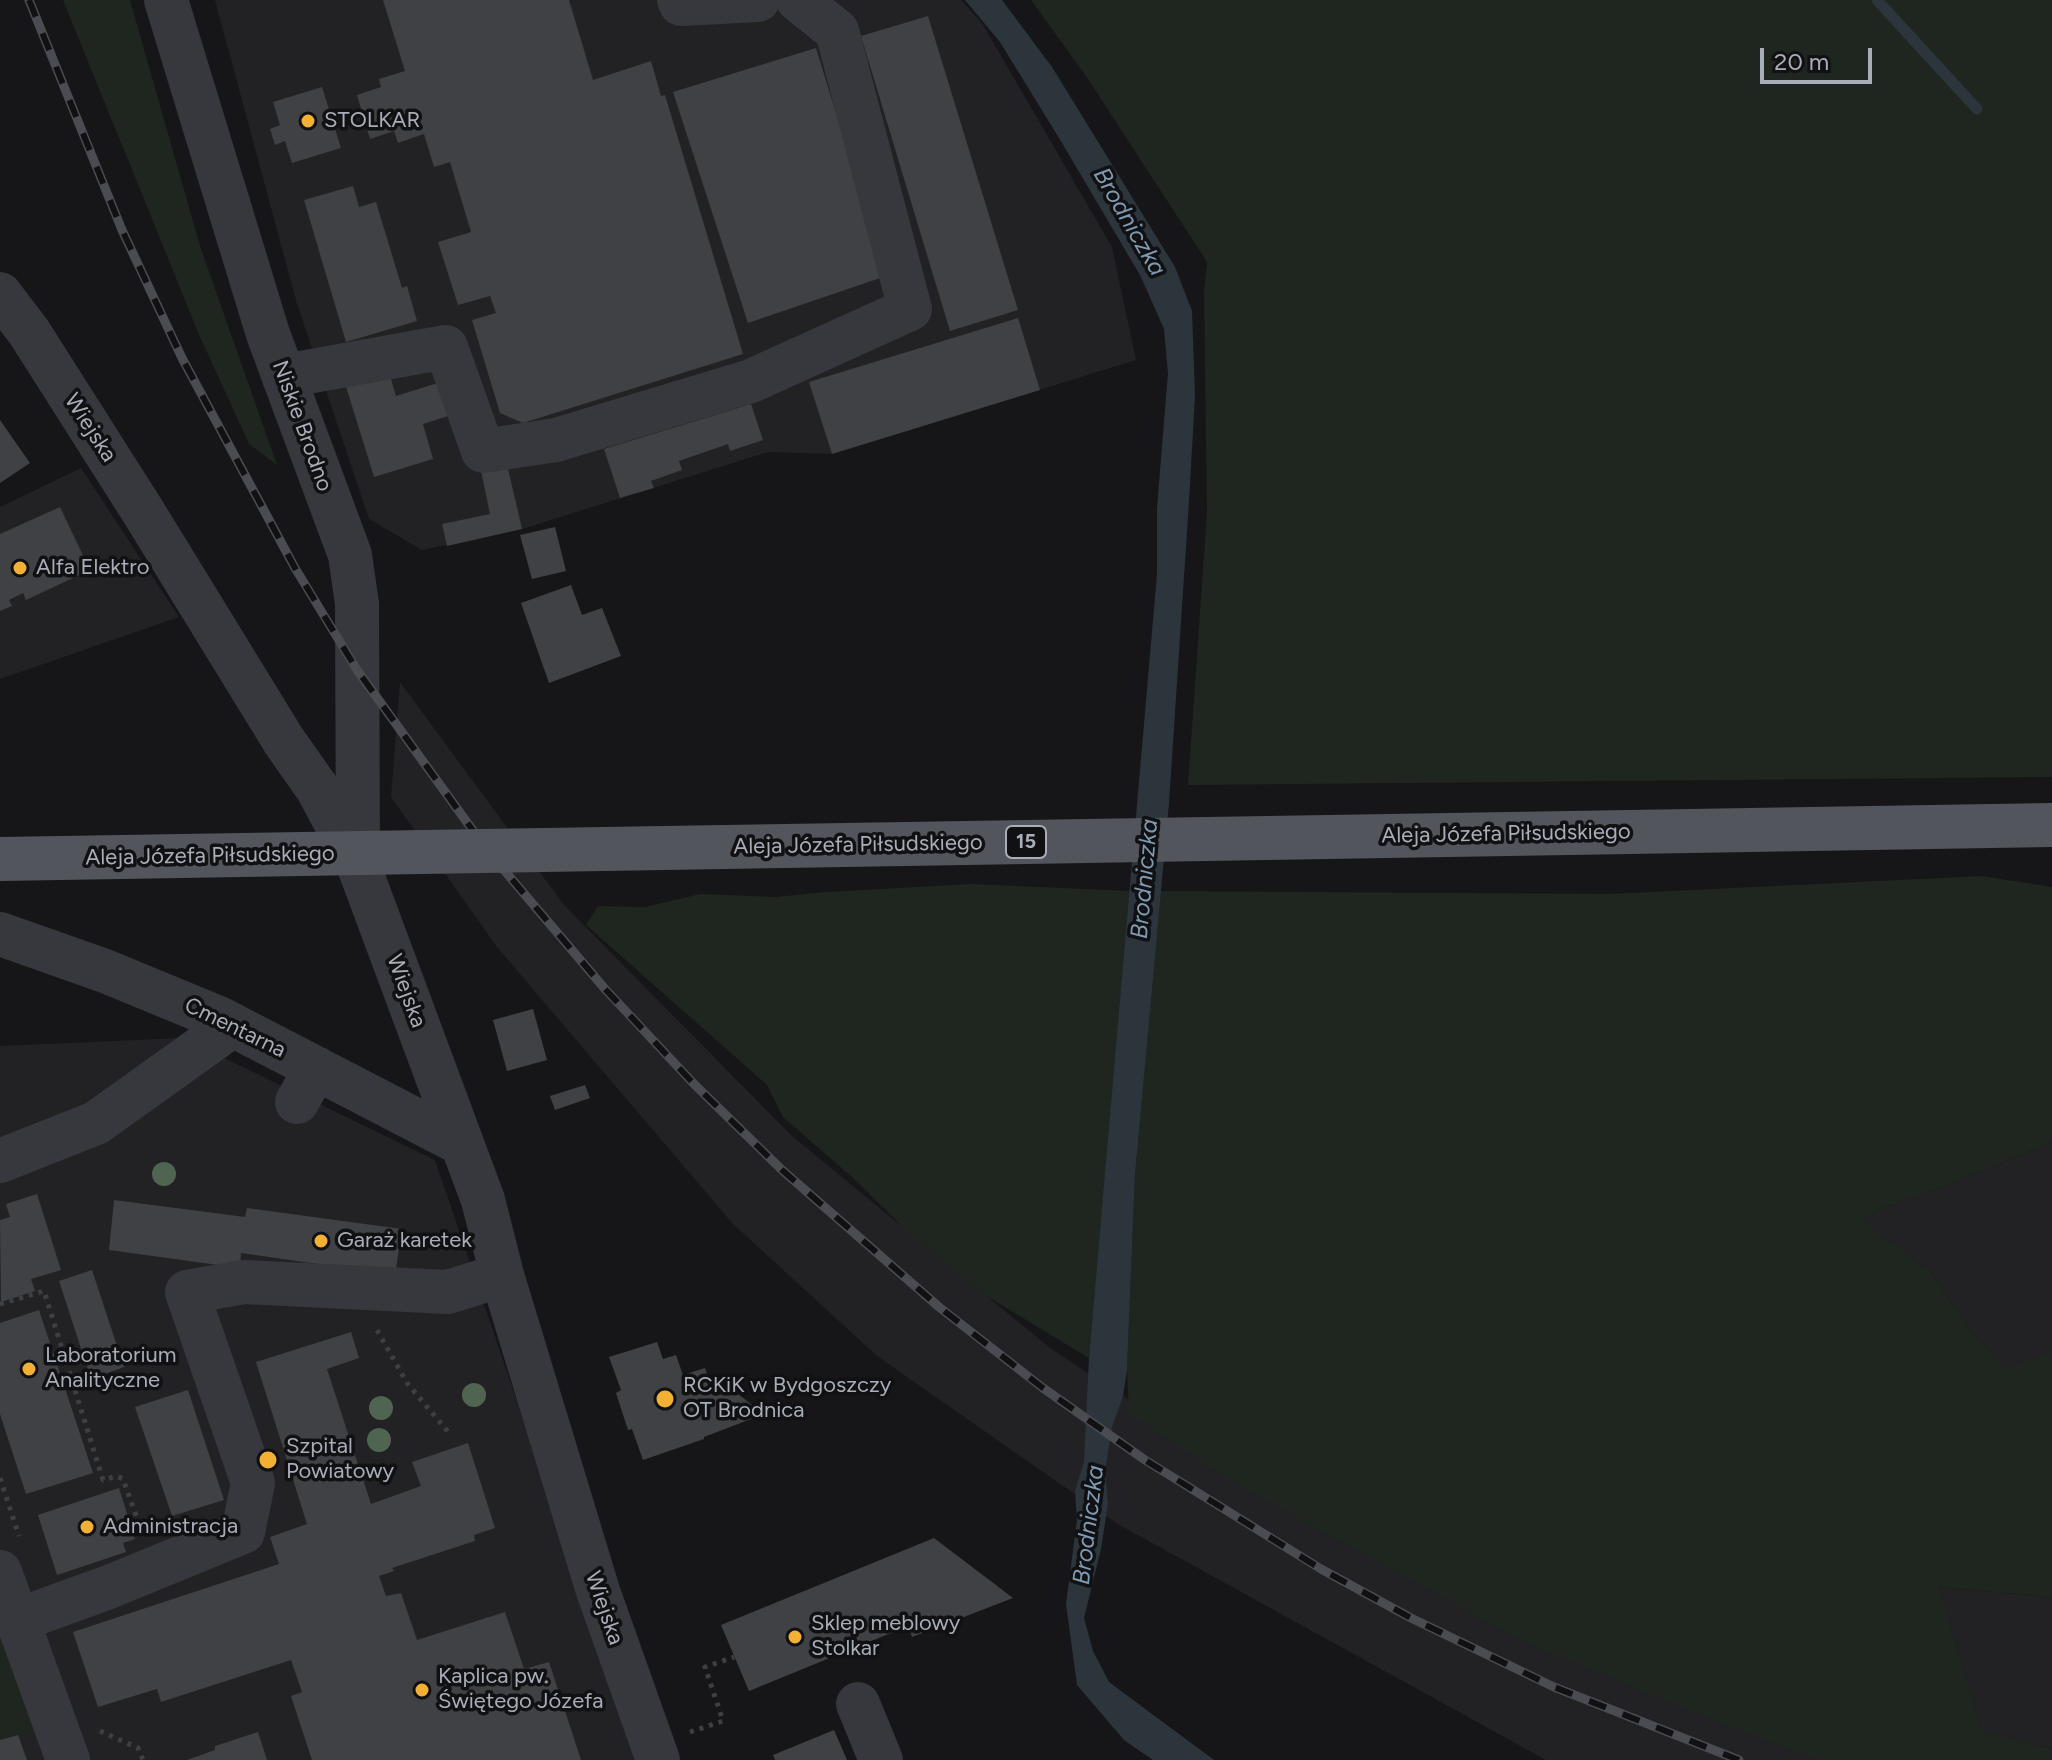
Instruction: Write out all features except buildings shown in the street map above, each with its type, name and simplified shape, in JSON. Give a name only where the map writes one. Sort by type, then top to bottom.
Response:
[{"type":"main road","name":"Aleja Józefa Piłsudskiego","points":[[0,859],[2052,825]]},
{"type":"street","name":"Niskie Brodno","points":[[166,0],[268,334],[350,555],[357,604],[358,864]]},
{"type":"street","points":[[679,0],[681,4],[758,0]]},
{"type":"street","points":[[284,378],[446,347],[483,451],[556,440],[751,381],[910,309],[837,31],[798,0]]},
{"type":"street","name":"Wiejska","points":[[0,294],[29,332],[284,741],[317,788],[358,864],[483,1200],[502,1275],[598,1591],[662,1752]]},
{"type":"street","name":"Cmentarna","points":[[0,934],[178,1000],[233,1025],[307,1085],[460,1143]]},
{"type":"street","points":[[0,1161],[96,1123],[233,1025]]},
{"type":"street","points":[[18,1620],[109,1587],[243,1532],[253,1483],[187,1292],[244,1282],[448,1292],[502,1275]]},
{"type":"street","points":[[10,1555],[18,1620],[68,1760]]},
{"type":"street","points":[[858,1704],[881,1760]]},
{"type":"path","points":[[0,1304],[44,1291],[103,1480],[117,1476],[123,1479],[144,1537]]},
{"type":"path","points":[[0,1478],[10,1555]]},
{"type":"path","points":[[662,1752],[723,1721],[705,1667],[734,1657]]},
{"type":"shaded area","points":[[63,0],[130,0],[200,246],[277,465],[249,444],[200,337]]},
{"type":"shaded area","name":"STOLKAR","points":[[215,0],[961,0],[982,23],[1112,247],[1136,360],[832,454],[768,452],[522,529],[422,550],[369,519],[297,304]]},
{"type":"shaded area","points":[[1031,0],[2052,0],[2052,777],[1188,785],[1207,512],[1204,291],[1207,262],[1086,76]]},
{"type":"shaded area","points":[[81,468],[179,617],[0,679],[0,507]]},
{"type":"shaded area","points":[[400,682],[564,905],[792,1136],[1050,1348],[1263,1488],[1849,1760],[1546,1760],[1116,1523],[877,1356],[733,1224],[497,947],[391,797]]},
{"type":"shaded area","points":[[1982,876],[2052,887],[2052,1142],[1941,1188],[1877,1210],[1863,1221],[1930,1272],[1972,1332],[2006,1370],[2052,1351],[2052,1597],[1939,1587],[1982,1732],[2052,1749],[2052,1760],[1819,1760],[1715,1721],[1523,1641],[1245,1489],[1129,1414],[1127,1370],[1135,1175],[1160,891],[1609,894]]},
{"type":"shaded area","points":[[973,884],[1131,891],[1089,1358],[983,1294],[908,1232],[853,1178],[783,1117],[767,1085],[586,925],[598,906],[645,907],[700,894],[776,897]]},
{"type":"shaded area","name":"Szpital Powiatowy","points":[[183,1038],[435,1160],[639,1760],[0,1760],[0,1046]]},
{"type":"shaded area","points":[[2052,1142],[2052,1463],[2006,1370],[1972,1332],[1930,1272],[1862,1221],[1877,1210],[1941,1188]]},
{"type":"shaded area","points":[[1939,1587],[2052,1597],[2052,1749],[1982,1733]]},
{"type":"shaded area","points":[[0,1624],[38,1728],[0,1740]]},
{"type":"water","name":"Brodniczka","points":[[965,0],[1002,0],[1052,67],[1175,267],[1192,311],[1195,396],[1189,501],[1169,803],[1135,1175],[1127,1370],[1123,1396],[1112,1427],[1105,1471],[1108,1503],[1101,1549],[1084,1618],[1093,1651],[1109,1682],[1214,1760],[1153,1760],[1124,1740],[1077,1685],[1066,1604],[1077,1520],[1075,1491],[1084,1462],[1089,1358],[1157,574],[1157,508],[1168,373],[1164,329],[1140,275],[1059,138],[1000,42]]},
{"type":"waterway","points":[[1877,0],[1977,109]]},
{"type":"railway","points":[[29,0],[122,230],[182,358],[295,568],[357,670],[487,850],[605,989],[694,1084],[782,1170],[939,1307],[1043,1388],[1145,1460],[1321,1569],[1411,1618],[1554,1687],[1739,1760]]},
{"type":"place","name":"STOLKAR","points":[[308,121]]},
{"type":"place","name":"Alfa Elektro","points":[[20,568]]},
{"type":"place","name":"Garaż karetek","points":[[321,1241]]},
{"type":"place","name":"Laboratorium Analityczne","points":[[29,1369]]},
{"type":"place","name":"RCKiK w Bydgoszczy OT Brodnica","points":[[665,1399]]},
{"type":"place","name":"Szpital Powiatowy","points":[[268,1460]]},
{"type":"place","name":"Administracja","points":[[87,1527]]},
{"type":"place","name":"Sklep meblowy Stolkar","points":[[795,1637]]},
{"type":"place","name":"Kaplica pw. Świętego Józefa","points":[[422,1690]]}]
